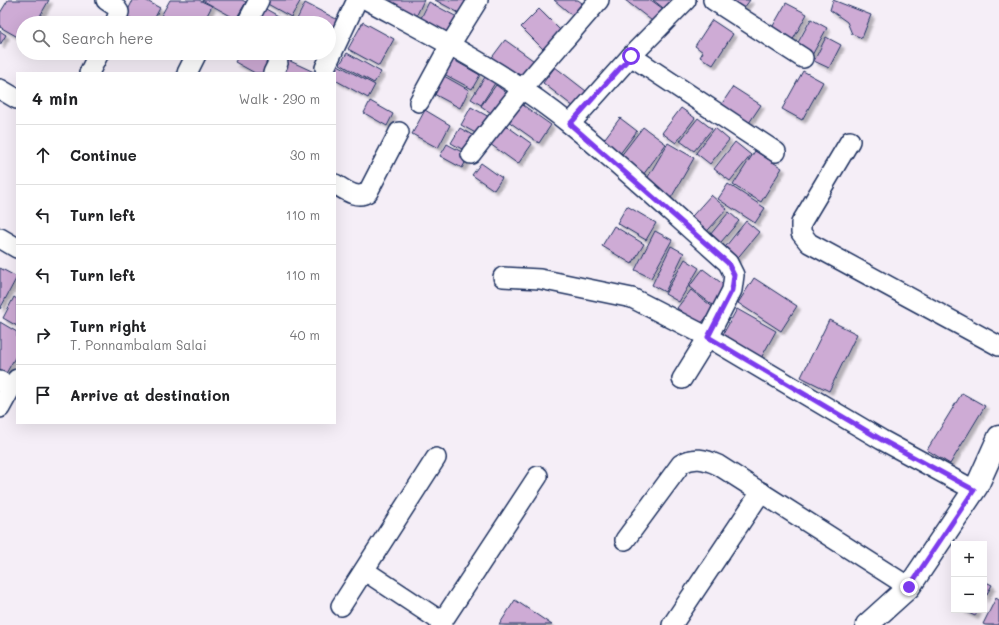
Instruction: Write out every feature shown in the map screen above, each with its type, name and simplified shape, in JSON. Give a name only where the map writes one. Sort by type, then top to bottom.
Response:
[{"type":"street","points":[[106,0],[115,6],[119,12],[118,16]]},
{"type":"street","points":[[251,16],[259,0]]},
{"type":"street","points":[[336,45],[357,0]]},
{"type":"street","points":[[367,0],[450,45],[522,89],[570,124],[728,263],[734,275],[732,290],[708,337],[682,380]]},
{"type":"street","points":[[419,102],[450,45],[478,0]]},
{"type":"street","points":[[471,154],[522,89],[599,0]]},
{"type":"street","points":[[570,124],[631,56],[686,0]]},
{"type":"street","points":[[715,1],[803,58]]},
{"type":"street","points":[[631,56],[776,152]]},
{"type":"street","points":[[90,72],[96,60]]},
{"type":"street","points":[[188,72],[194,60]]},
{"type":"street","points":[[325,68],[329,60]]},
{"type":"street","points":[[0,89],[16,98]]},
{"type":"street","points":[[336,185],[355,195],[363,196],[368,192],[399,132]]},
{"type":"street","points":[[850,141],[801,223],[801,233],[809,243],[999,346]]},
{"type":"street","points":[[0,238],[16,247]]},
{"type":"street","points":[[503,277],[540,279],[632,298],[708,337],[882,440],[974,490]]},
{"type":"street","points":[[0,408],[9,383]]},
{"type":"street","points":[[867,625],[909,587],[974,490],[999,437]]},
{"type":"street","points":[[341,606],[365,571],[436,458]]},
{"type":"street","points":[[625,540],[681,464],[688,459],[703,459],[718,465],[909,587]]},
{"type":"street","points":[[365,571],[441,624],[538,476]]},
{"type":"street","points":[[672,625],[761,492]]},
{"type":"building","points":[[8,0],[49,0],[40,16],[16,16],[16,36],[0,27],[0,13]]},
{"type":"building","points":[[133,0],[145,0],[160,8],[156,16],[125,16]]},
{"type":"building","points":[[170,0],[199,0],[212,6],[207,16],[161,16]]},
{"type":"building","points":[[202,0],[242,0],[246,2],[238,16],[231,16]]},
{"type":"building","points":[[265,0],[301,0],[292,16],[264,2]]},
{"type":"building","points":[[391,0],[424,0],[414,21],[387,7]]},
{"type":"building","points":[[435,0],[468,0],[461,14]]},
{"type":"building","points":[[554,0],[578,0],[582,3],[572,15]]},
{"type":"building","points":[[625,0],[651,0],[666,11],[656,24]]},
{"type":"building","points":[[653,0],[676,0],[667,11]]},
{"type":"building","points":[[726,0],[750,0],[741,12]]},
{"type":"building","points":[[833,0],[871,15],[862,38],[852,34],[847,22],[830,10]]},
{"type":"building","points":[[429,2],[457,17],[448,35],[420,20]]},
{"type":"building","points":[[305,3],[330,16],[298,16]]},
{"type":"building","points":[[786,3],[807,14],[790,45],[769,33]]},
{"type":"building","points":[[264,8],[278,16],[259,16]]},
{"type":"building","points":[[539,9],[563,33],[545,51],[521,27]]},
{"type":"building","points":[[336,19],[342,22],[336,31]]},
{"type":"building","points":[[811,19],[827,28],[811,57],[795,48]]},
{"type":"building","points":[[712,20],[733,34],[713,65],[700,57],[703,52],[695,46]]},
{"type":"building","points":[[363,22],[394,39],[379,66],[348,49]]},
{"type":"building","points":[[0,31],[6,35],[0,45]]},
{"type":"building","points":[[826,37],[841,45],[829,68],[814,61]]},
{"type":"building","points":[[505,40],[537,63],[522,84],[490,60]]},
{"type":"building","points":[[347,53],[381,72],[374,83],[340,64]]},
{"type":"building","points":[[452,59],[480,75],[472,89],[444,74]]},
{"type":"building","points":[[236,60],[273,61],[268,72],[253,72],[235,62]]},
{"type":"building","points":[[288,60],[314,72],[282,72]]},
{"type":"building","points":[[336,64],[375,85],[368,98],[336,81],[336,72],[332,72]]},
{"type":"building","points":[[555,67],[586,91],[574,107],[543,83]]},
{"type":"building","points":[[803,71],[823,82],[802,120],[782,109]]},
{"type":"building","points":[[444,76],[469,90],[460,108],[434,94]]},
{"type":"building","points":[[485,77],[495,83],[481,105],[471,99]]},
{"type":"building","points":[[496,85],[508,94],[494,115],[481,106]]},
{"type":"building","points":[[733,87],[761,105],[747,126],[719,108]]},
{"type":"building","points":[[370,101],[393,114],[387,126],[364,113]]},
{"type":"building","points":[[520,103],[551,125],[539,143],[508,121]]},
{"type":"building","points":[[471,107],[491,118],[481,136],[461,125]]},
{"type":"building","points":[[681,108],[695,118],[676,143],[662,133]]},
{"type":"building","points":[[425,110],[450,125],[438,148],[412,134]]},
{"type":"building","points":[[620,118],[637,131],[616,159],[599,146]]},
{"type":"building","points":[[698,118],[712,129],[694,151],[680,141]]},
{"type":"building","points":[[504,124],[532,144],[518,164],[490,144]]},
{"type":"building","points":[[643,127],[666,144],[640,179],[617,161]]},
{"type":"building","points":[[460,128],[479,139],[471,154],[451,143]]},
{"type":"building","points":[[715,128],[729,140],[710,164],[696,153]]},
{"type":"building","points":[[735,142],[751,155],[730,181],[714,169]]},
{"type":"building","points":[[668,143],[694,158],[671,198],[645,182]]},
{"type":"building","points":[[447,144],[469,156],[462,168],[440,156]]},
{"type":"building","points":[[755,151],[782,168],[761,202],[733,185]]},
{"type":"building","points":[[481,163],[502,178],[494,190],[472,175]]},
{"type":"building","points":[[728,184],[765,208],[755,223],[718,199]]},
{"type":"building","points":[[711,195],[727,209],[701,238],[685,224]]},
{"type":"building","points":[[627,206],[656,223],[646,240],[617,223]]},
{"type":"building","points":[[729,212],[739,221],[715,249],[705,241]]},
{"type":"building","points":[[746,221],[759,232],[735,261],[722,251]]},
{"type":"building","points":[[614,226],[644,244],[632,264],[602,246]]},
{"type":"building","points":[[655,231],[672,240],[651,278],[635,270]]},
{"type":"building","points":[[671,246],[684,253],[665,292],[652,285]]},
{"type":"building","points":[[685,259],[699,268],[679,302],[665,294]]},
{"type":"building","points":[[0,268],[16,276],[16,279],[0,309]]},
{"type":"building","points":[[703,269],[728,288],[714,306],[689,287]]},
{"type":"building","points":[[754,278],[797,306],[781,331],[738,303]]},
{"type":"building","points":[[691,290],[714,308],[700,325],[677,308]]},
{"type":"building","points":[[14,297],[16,298],[16,325],[3,318]]},
{"type":"building","points":[[737,309],[776,331],[761,358],[722,336]]},
{"type":"building","points":[[829,320],[857,334],[829,391],[801,377]]},
{"type":"building","points":[[0,322],[16,331],[16,356],[4,377],[0,374]]},
{"type":"building","points":[[962,393],[985,406],[950,464],[927,450]]},
{"type":"building","points":[[987,582],[992,585],[987,594]]},
{"type":"building","points":[[996,598],[999,600],[999,625],[985,625],[983,624]]},
{"type":"building","points":[[515,600],[552,625],[499,625]]},
{"type":"building","points":[[968,613],[976,613],[975,616]]},
{"type":"route","points":[[631,56],[570,124],[728,263],[734,275],[732,290],[708,337],[882,440],[974,490],[909,587]]}]
